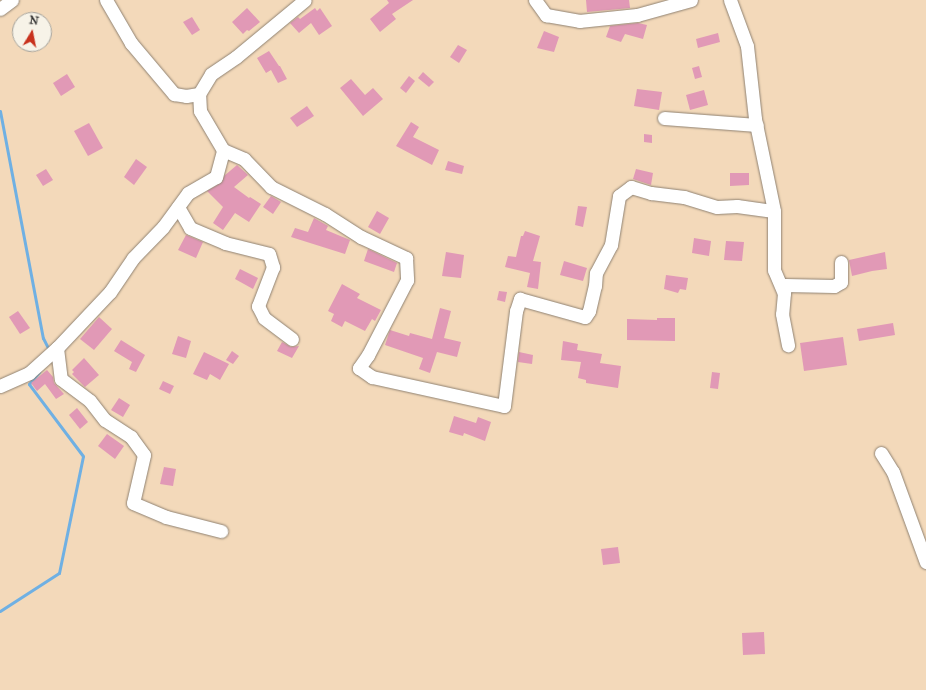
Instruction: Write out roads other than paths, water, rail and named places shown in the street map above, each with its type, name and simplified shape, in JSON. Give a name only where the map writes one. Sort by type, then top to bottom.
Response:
[{"type":"street","points":[[0,9],[12,0]]},
{"type":"street","points":[[106,0],[131,43],[174,94],[186,96],[198,94]]},
{"type":"street","points":[[305,0],[236,57],[212,74],[198,94],[200,112],[223,150],[244,159],[271,188],[325,214],[361,237],[406,258],[408,280],[368,355],[359,368],[372,377],[504,406],[516,311],[520,299],[585,317],[589,311],[595,286],[596,273],[611,245],[619,196],[631,187],[651,193],[684,197],[717,207],[737,206],[774,211]]},
{"type":"street","points":[[536,0],[546,15],[579,21],[637,15],[691,0]]},
{"type":"street","points":[[730,0],[747,46],[757,126],[774,211],[774,270],[784,293]]},
{"type":"street","points":[[664,118],[757,126]]},
{"type":"street","points":[[0,386],[29,373],[58,348],[110,292],[132,258],[163,227],[188,193],[216,177],[223,150]]},
{"type":"street","points":[[178,208],[190,228],[225,243],[269,254],[273,267],[258,306],[264,318],[292,339]]},
{"type":"street","points":[[788,345],[782,314],[785,285],[834,286],[841,282],[841,262]]},
{"type":"street","points":[[58,348],[61,379],[90,402],[106,420],[131,437],[144,455],[133,503],[166,517],[221,531]]},
{"type":"street","points":[[881,453],[893,472],[926,562]]},
{"type":"waterway","points":[[0,111],[43,338],[49,350]]},
{"type":"waterway","points":[[0,611],[59,573],[83,456],[29,384],[39,372]]}]
